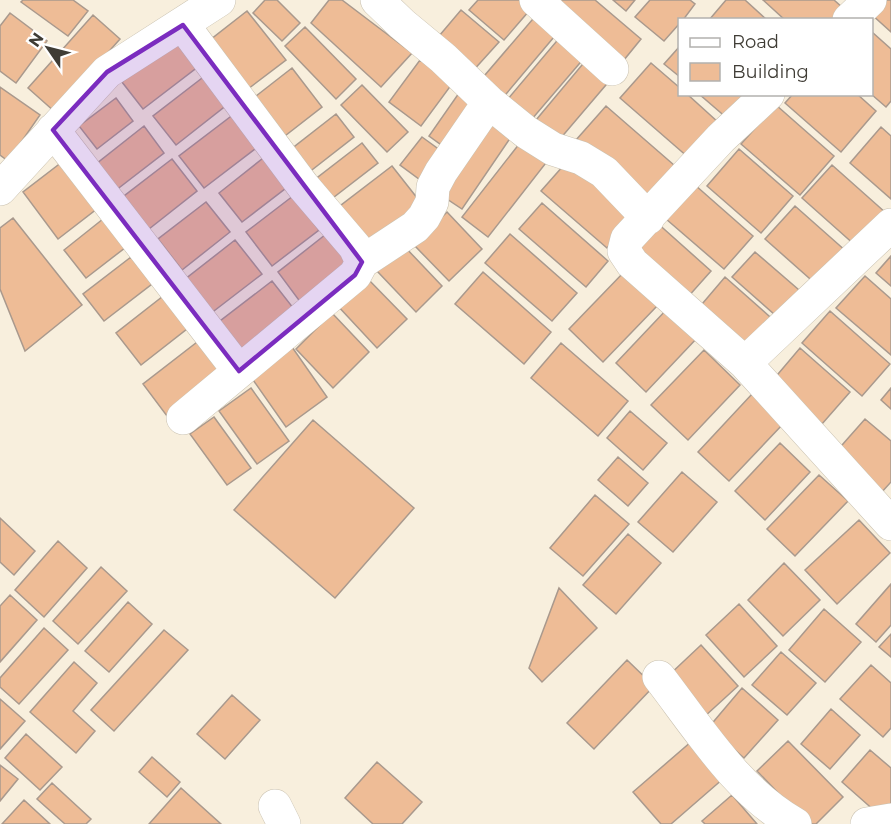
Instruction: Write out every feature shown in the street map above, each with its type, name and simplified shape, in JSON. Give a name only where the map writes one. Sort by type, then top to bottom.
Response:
[{"type":"street","points":[[0,189],[107,72],[219,0]]},
{"type":"street","points":[[377,0],[489,102],[526,132],[553,149],[581,158],[604,172],[648,218]]},
{"type":"street","points":[[851,18],[870,0]]},
{"type":"street","points":[[544,2],[612,69]]},
{"type":"street","points":[[183,25],[303,186],[355,247],[362,262]]},
{"type":"street","points":[[766,96],[721,138],[627,239],[624,251],[632,263],[745,363],[887,511]]},
{"type":"street","points":[[183,418],[355,275],[362,262],[415,227],[424,217],[432,202],[433,186],[441,172],[489,102]]},
{"type":"street","points":[[53,130],[239,371]]},
{"type":"street","points":[[745,363],[891,225]]},
{"type":"street","points":[[658,677],[731,771],[785,821]]},
{"type":"street","points":[[867,824],[891,820]]},
{"type":"highlighted area","points":[[183,25],[362,262],[355,275],[239,371],[53,130],[107,72]]},
{"type":"building","points":[[23,0],[73,0],[88,11],[68,36],[21,2]]},
{"type":"building","points":[[265,0],[277,0],[300,23],[282,41],[253,13]]},
{"type":"building","points":[[329,0],[342,0],[412,53],[381,87],[311,23]]},
{"type":"building","points":[[478,0],[530,0],[535,4],[504,40],[469,10]]},
{"type":"building","points":[[559,0],[595,0],[641,39],[619,66]]},
{"type":"building","points":[[613,0],[635,0],[626,11]]},
{"type":"building","points":[[650,0],[690,0],[695,4],[684,18],[678,18],[678,25],[664,41],[635,17]]},
{"type":"building","points":[[726,0],[745,0],[765,18],[711,18]]},
{"type":"building","points":[[763,0],[834,0],[843,8],[835,18],[783,18]]},
{"type":"building","points":[[883,0],[891,0],[891,32],[871,14]]},
{"type":"building","points":[[461,10],[499,42],[471,73],[434,42]]},
{"type":"building","points":[[247,11],[286,60],[248,89],[210,40]]},
{"type":"building","points":[[10,13],[47,41],[16,83],[0,71],[0,26]]},
{"type":"building","points":[[538,13],[559,31],[501,100],[479,82]]},
{"type":"building","points":[[93,15],[120,39],[55,112],[28,88]]},
{"type":"building","points":[[305,27],[356,79],[336,99],[285,46]]},
{"type":"building","points":[[873,33],[891,49],[891,101],[886,107],[873,96]]},
{"type":"building","points":[[561,36],[585,57],[526,126],[502,106]]},
{"type":"building","points":[[177,38],[199,66],[143,109],[122,82]]},
{"type":"building","points":[[678,48],[678,75],[664,64]]},
{"type":"building","points":[[587,59],[611,79],[554,146],[531,126]]},
{"type":"building","points":[[420,60],[452,84],[421,126],[389,102]]},
{"type":"building","points":[[651,63],[678,86],[678,96],[689,96],[719,123],[689,158],[620,98]]},
{"type":"building","points":[[292,68],[322,107],[281,139],[251,100]]},
{"type":"building","points":[[206,75],[228,104],[176,145],[153,116]]},
{"type":"building","points":[[362,85],[408,132],[387,152],[341,105]]},
{"type":"building","points":[[0,87],[40,115],[8,161],[0,155]]},
{"type":"building","points":[[459,93],[482,108],[451,152],[429,136]]},
{"type":"building","points":[[701,96],[747,96],[728,119]]},
{"type":"building","points":[[791,96],[859,96],[876,111],[841,152],[785,103]]},
{"type":"building","points":[[116,98],[133,121],[97,149],[79,126]]},
{"type":"building","points":[[776,105],[834,156],[800,195],[741,144]]},
{"type":"building","points":[[606,106],[682,172],[651,207],[576,140]]},
{"type":"building","points":[[488,113],[515,131],[462,209],[435,191]]},
{"type":"building","points":[[234,114],[259,146],[204,188],[179,156]]},
{"type":"building","points":[[336,114],[354,137],[308,173],[290,150]]},
{"type":"building","points":[[144,126],[164,153],[111,194],[91,168]]},
{"type":"building","points":[[881,127],[891,136],[891,199],[850,163]]},
{"type":"building","points":[[422,137],[448,156],[427,185],[400,165]]},
{"type":"building","points":[[523,139],[549,159],[488,237],[462,217]]},
{"type":"building","points":[[362,143],[378,163],[325,204],[309,184]]},
{"type":"building","points":[[739,149],[793,196],[761,233],[707,186]]},
{"type":"building","points":[[267,155],[290,185],[242,222],[219,193]]},
{"type":"building","points":[[571,157],[636,214],[607,248],[541,191]]},
{"type":"building","points":[[172,159],[197,191],[149,229],[124,196]]},
{"type":"building","points":[[62,162],[98,208],[58,239],[23,192]]},
{"type":"building","points":[[832,165],[886,213],[856,246],[802,198]]},
{"type":"building","points":[[392,166],[425,208],[370,252],[336,209]]},
{"type":"building","points":[[695,185],[753,236],[724,269],[666,219]]},
{"type":"building","points":[[293,196],[319,230],[272,266],[246,232]]},
{"type":"building","points":[[206,202],[230,232],[182,270],[158,239]]},
{"type":"building","points":[[542,203],[608,261],[586,287],[519,229]]},
{"type":"building","points":[[795,206],[847,252],[818,286],[765,239]]},
{"type":"building","points":[[447,212],[482,249],[449,281],[414,245]]},
{"type":"building","points":[[108,215],[130,244],[86,278],[64,250]]},
{"type":"building","points":[[13,218],[82,305],[25,351],[0,289],[0,228]]},
{"type":"building","points":[[655,221],[711,271],[687,298],[631,249]]},
{"type":"building","points":[[330,231],[357,266],[304,307],[278,272]]},
{"type":"building","points":[[510,234],[577,293],[552,321],[485,263]]},
{"type":"building","points":[[235,240],[262,274],[210,314],[184,280]]},
{"type":"building","points":[[404,246],[442,286],[416,312],[377,271]]},
{"type":"building","points":[[755,252],[806,296],[783,322],[732,277]]},
{"type":"building","points":[[891,256],[891,286],[876,273]]},
{"type":"building","points":[[131,257],[152,284],[104,321],[83,294]]},
{"type":"building","points":[[483,272],[551,332],[524,364],[455,304]]},
{"type":"building","points":[[624,272],[658,305],[603,362],[569,329]]},
{"type":"building","points":[[365,276],[407,319],[377,348],[336,304]]},
{"type":"building","points":[[865,276],[891,299],[891,355],[836,308]]},
{"type":"building","points":[[725,277],[778,324],[750,356],[697,310]]},
{"type":"building","points":[[272,281],[294,309],[241,349],[220,321]]},
{"type":"building","points":[[167,293],[192,325],[141,365],[116,333]]},
{"type":"building","points":[[668,308],[698,337],[646,392],[616,363]]},
{"type":"building","points":[[830,311],[890,364],[862,396],[802,343]]},
{"type":"building","points":[[332,313],[369,352],[333,388],[296,349]]},
{"type":"building","points":[[201,339],[225,371],[167,416],[143,384]]},
{"type":"building","points":[[561,343],[628,401],[598,436],[531,378]]},
{"type":"building","points":[[292,347],[327,397],[286,427],[251,377]]},
{"type":"building","points":[[800,348],[850,392],[822,424],[773,380]]},
{"type":"building","points":[[704,350],[740,385],[688,440],[651,405]]},
{"type":"building","points":[[251,388],[289,441],[257,464],[219,411]]},
{"type":"building","points":[[891,388],[891,409],[881,400]]},
{"type":"building","points":[[752,394],[783,424],[729,481],[698,452]]},
{"type":"building","points":[[630,411],[667,443],[643,470],[607,438]]},
{"type":"building","points":[[214,417],[251,468],[227,485],[190,434]]},
{"type":"building","points":[[865,419],[891,441],[891,482],[881,493],[835,453]]},
{"type":"building","points":[[313,420],[414,508],[335,598],[234,510]]},
{"type":"building","points":[[780,443],[810,472],[765,520],[735,491]]},
{"type":"building","points":[[618,457],[648,483],[628,506],[598,480]]},
{"type":"building","points":[[682,472],[717,502],[673,552],[638,522]]},
{"type":"building","points":[[819,475],[848,501],[795,556],[767,529]]},
{"type":"building","points":[[595,495],[629,524],[583,576],[550,548]]},
{"type":"building","points":[[0,518],[35,551],[14,575],[0,562]]},
{"type":"building","points":[[859,520],[890,553],[837,604],[805,570]]},
{"type":"building","points":[[628,534],[661,563],[616,614],[583,585]]},
{"type":"building","points":[[58,541],[87,568],[44,617],[15,590]]},
{"type":"building","points":[[784,563],[820,600],[783,636],[748,600]]},
{"type":"building","points":[[101,567],[127,591],[78,644],[53,621]]},
{"type":"building","points":[[891,584],[891,625],[876,642],[856,624]]},
{"type":"building","points":[[559,588],[597,628],[542,682],[529,668]]},
{"type":"building","points":[[10,595],[37,620],[0,662],[0,606]]},
{"type":"building","points":[[128,602],[152,624],[109,672],[85,651]]},
{"type":"building","points":[[739,604],[777,646],[744,677],[706,635]]},
{"type":"building","points":[[824,609],[861,642],[825,682],[789,650]]},
{"type":"building","points":[[44,628],[68,650],[19,704],[0,687],[0,678]]},
{"type":"building","points":[[164,630],[188,650],[114,731],[91,710]]},
{"type":"building","points":[[891,634],[891,657],[879,647]]},
{"type":"building","points":[[701,645],[738,686],[704,717],[667,677]]},
{"type":"building","points":[[781,652],[816,683],[787,715],[752,685]]},
{"type":"building","points":[[627,660],[654,686],[594,749],[567,723]]},
{"type":"building","points":[[74,662],[97,683],[73,711],[95,731],[76,753],[30,712]]},
{"type":"building","points":[[871,665],[891,683],[891,728],[883,737],[840,699]]},
{"type":"building","points":[[742,688],[778,720],[744,758],[709,727]]},
{"type":"building","points":[[232,695],[260,720],[225,759],[197,734]]},
{"type":"building","points":[[0,699],[25,721],[0,749]]},
{"type":"building","points":[[831,709],[860,735],[830,769],[801,744]]},
{"type":"building","points":[[26,734],[62,767],[40,790],[5,758]]},
{"type":"building","points":[[692,741],[724,778],[671,824],[661,824],[633,792]]},
{"type":"building","points":[[788,741],[843,797],[816,824],[808,824],[757,771]]},
{"type":"building","points":[[870,750],[891,768],[891,813],[885,820],[842,782]]},
{"type":"building","points":[[152,757],[180,782],[167,797],[139,772]]},
{"type":"building","points":[[377,762],[422,802],[402,824],[373,824],[345,798]]},
{"type":"building","points":[[0,765],[18,779],[0,801]]},
{"type":"building","points":[[52,783],[91,819],[86,824],[65,824],[37,799]]},
{"type":"building","points":[[181,788],[221,824],[149,824]]},
{"type":"building","points":[[732,795],[757,824],[705,824],[702,821]]},
{"type":"building","points":[[24,800],[50,824],[2,824]]}]
